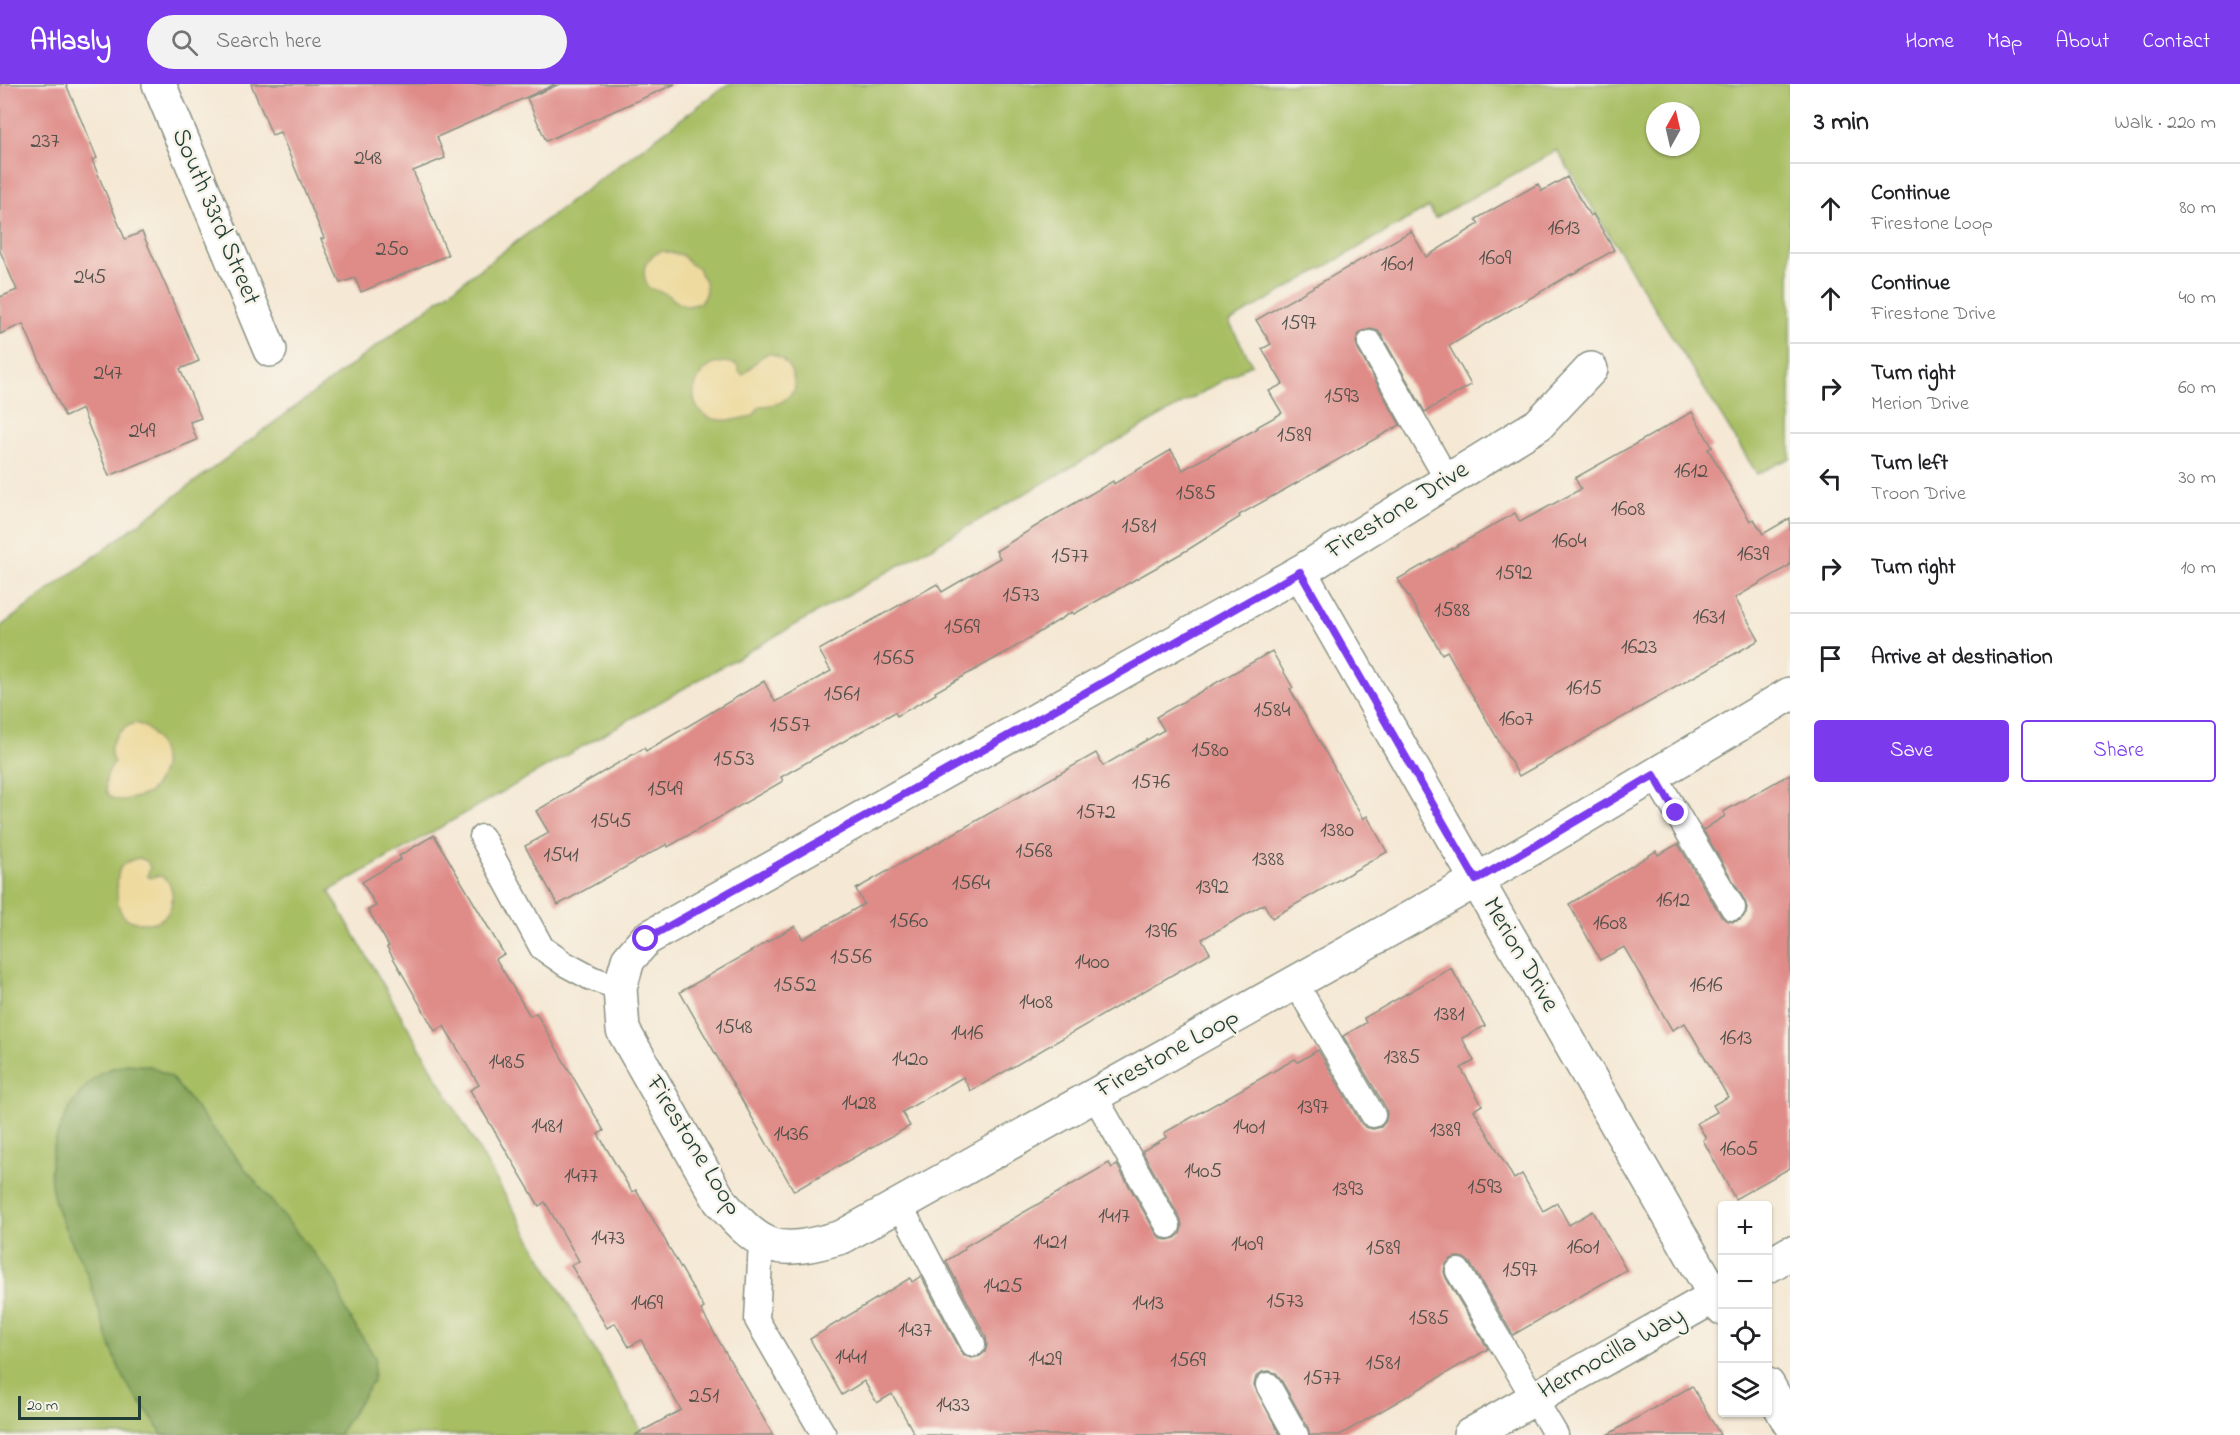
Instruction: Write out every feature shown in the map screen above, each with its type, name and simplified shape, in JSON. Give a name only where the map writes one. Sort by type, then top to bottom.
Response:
[{"type":"street","name":"South 33rd Street","points":[[159,84],[270,350]]},
{"type":"street","name":"Firestone Drive","points":[[1064,704],[1300,572],[1539,424],[1591,369]]},
{"type":"street","name":"Merion Drive","points":[[1300,572],[1476,880],[1718,1295]]},
{"type":"street","name":"Firestone Loop","points":[[1064,704],[646,939],[628,960],[620,988],[623,1030],[720,1202],[737,1222],[761,1241],[786,1249],[814,1245],[842,1237],[1476,880],[1790,694]]},
{"type":"street","points":[[1772,1263],[1790,1253]]},
{"type":"street","name":"Hermocilla Way","points":[[1470,1435],[1718,1299]]},
{"type":"street","points":[[1772,1393],[1790,1424]]},
{"type":"lane","points":[[1370,343],[1448,481]]},
{"type":"lane","points":[[1654,775],[1733,908]]},
{"type":"lane","points":[[482,837],[542,948],[591,978],[620,988]]},
{"type":"lane","points":[[1295,982],[1373,1114]]},
{"type":"lane","points":[[1094,1095],[1168,1226]]},
{"type":"lane","points":[[900,1205],[973,1344]]},
{"type":"lane","points":[[761,1241],[757,1320],[824,1435]]},
{"type":"lane","points":[[1458,1271],[1556,1435]]},
{"type":"lane","points":[[1268,1385],[1296,1435]]},
{"type":"green space","points":[[728,84],[1790,84],[1790,458],[1757,474],[1557,150],[1435,218],[1429,207],[1229,322],[1252,364],[329,891],[644,1435],[0,1435],[0,627]]},
{"type":"green space","points":[[127,1064],[150,1066],[171,1077],[336,1281],[346,1312],[375,1357],[373,1381],[338,1435],[162,1435],[126,1382],[109,1342],[87,1274],[58,1212],[50,1174],[55,1141],[61,1125],[78,1096],[101,1073]]},
{"type":"sand","points":[[662,251],[682,255],[690,264],[699,269],[706,288],[701,302],[685,306],[664,293],[648,287],[644,275],[645,265],[651,257]]},
{"type":"sand","points":[[769,353],[780,358],[788,366],[793,376],[795,389],[784,400],[776,404],[760,406],[753,416],[728,420],[706,416],[697,407],[694,396],[696,385],[701,374],[710,366],[723,362],[737,365],[743,375],[761,357]]},
{"type":"sand","points":[[135,723],[148,729],[157,740],[162,754],[162,772],[149,793],[128,799],[114,799],[106,791],[106,779],[114,763],[111,756],[112,744],[119,733]]},
{"type":"sand","points":[[139,858],[147,861],[150,868],[147,876],[151,878],[159,876],[166,879],[172,895],[167,914],[159,920],[147,923],[127,919],[118,905],[120,869],[126,862]]},
{"type":"building","points":[[0,84],[66,84],[97,158],[92,160],[125,239],[142,232],[199,361],[180,369],[201,418],[190,422],[197,440],[109,476],[82,409],[65,417],[23,324],[0,334],[0,297],[17,290],[0,251]]},
{"type":"building","points":[[251,84],[556,84],[437,137],[445,158],[413,171],[448,255],[361,292],[355,278],[340,283],[280,132],[272,135]]},
{"type":"building","points":[[560,84],[675,84],[546,141],[527,98]]},
{"type":"building","points":[[1567,177],[1590,216],[1593,214],[1614,250],[1449,346],[1471,385],[1425,412],[1382,336],[1378,331],[1371,329],[1363,331],[1358,335],[1356,342],[1358,350],[1400,425],[1239,515],[1240,517],[1189,549],[1074,614],[1072,612],[935,692],[936,694],[897,716],[895,712],[781,777],[783,781],[668,847],[667,844],[558,905],[525,846],[549,833],[536,811],[644,748],[646,751],[764,681],[775,702],[831,671],[819,650],[937,584],[942,592],[1000,558],[996,551],[1113,481],[1114,484],[1171,450],[1183,470],[1258,428],[1282,413],[1269,391],[1283,384],[1262,349],[1271,344],[1256,320],[1411,231],[1426,257],[1479,224],[1476,219],[1538,184],[1542,191]]},
{"type":"building","points":[[1692,412],[1712,447],[1708,449],[1750,521],[1754,519],[1763,534],[1790,518],[1790,565],[1735,598],[1759,640],[1519,776],[1447,651],[1442,654],[1398,579],[1515,513],[1520,522],[1581,489],[1575,478]]},
{"type":"building","points":[[1272,651],[1293,688],[1290,689],[1363,819],[1367,816],[1387,852],[1272,918],[1264,904],[1202,939],[1210,953],[971,1091],[963,1077],[902,1112],[910,1126],[794,1191],[680,992],[795,926],[803,939],[864,904],[856,889],[1096,753],[1103,766],[1164,730],[1156,717]]},
{"type":"building","points":[[1790,774],[1790,1168],[1735,1199],[1703,1140],[1706,1138],[1697,1123],[1717,1112],[1713,1105],[1728,1097],[1685,1023],[1672,1030],[1624,947],[1600,960],[1569,904],[1656,851],[1658,855],[1678,844],[1721,916],[1733,922],[1740,920],[1746,914],[1745,901],[1703,830],[1725,816],[1723,812]]},
{"type":"building","points":[[434,835],[504,954],[496,959],[530,1016],[536,1013],[604,1131],[598,1134],[632,1192],[636,1190],[704,1308],[701,1310],[773,1435],[635,1435],[681,1410],[641,1340],[629,1347],[615,1323],[607,1328],[571,1265],[579,1261],[545,1202],[539,1206],[470,1090],[479,1085],[444,1026],[435,1031],[368,910],[376,906],[362,882],[401,859],[399,856]]},
{"type":"building","points":[[1451,968],[1485,1026],[1462,1038],[1474,1061],[1461,1068],[1482,1105],[1474,1110],[1514,1179],[1522,1174],[1543,1211],[1557,1203],[1569,1225],[1593,1211],[1626,1270],[1513,1335],[1470,1263],[1464,1258],[1451,1259],[1445,1265],[1446,1278],[1488,1349],[1340,1435],[1310,1435],[1280,1378],[1276,1373],[1269,1371],[1262,1372],[1256,1377],[1254,1385],[1280,1435],[915,1435],[892,1394],[877,1403],[864,1381],[842,1395],[810,1339],[910,1278],[912,1282],[921,1276],[961,1351],[965,1356],[972,1358],[980,1356],[985,1352],[986,1337],[946,1261],[965,1249],[964,1247],[1109,1163],[1112,1168],[1117,1165],[1161,1239],[1175,1238],[1180,1234],[1181,1220],[1142,1151],[1167,1137],[1164,1133],[1295,1059],[1298,1062],[1318,1050],[1361,1123],[1373,1129],[1381,1127],[1386,1121],[1386,1108],[1343,1036],[1366,1023],[1364,1018]]},
{"type":"building","points":[[1692,1386],[1720,1435],[1607,1435]]},
{"type":"route","points":[[646,939],[1300,572],[1476,880],[1654,775],[1676,813]]}]
